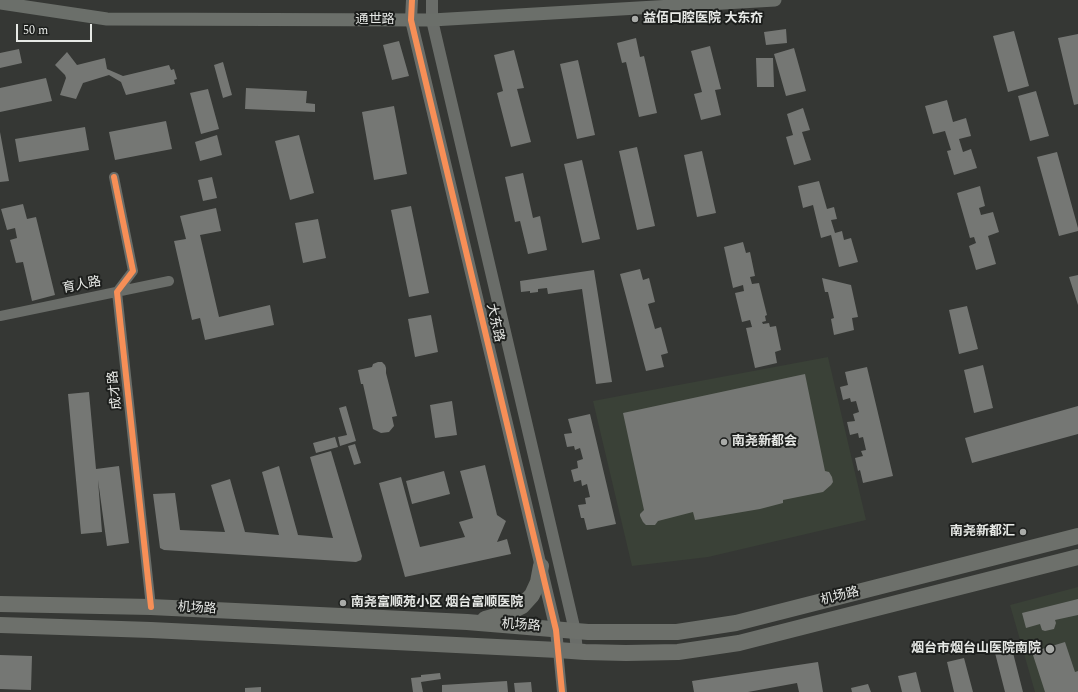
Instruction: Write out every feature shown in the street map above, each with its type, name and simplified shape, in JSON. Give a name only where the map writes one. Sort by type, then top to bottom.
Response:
[{"type":"highway","name":"机场路","points":[[0,604],[151,607],[467,622],[575,631],[677,632],[736,624],[1078,536]]},
{"type":"highway","name":"机场路","points":[[0,625],[167,631],[577,652],[678,652],[739,643],[1078,557]]},
{"type":"highway","points":[[467,622],[494,617],[522,606],[532,595],[538,582],[541,566]]},
{"type":"main road","name":"通世路","points":[[0,3],[107,19],[432,20],[775,0]]},
{"type":"street","name":"大东路","points":[[412,0],[411,20],[556,630],[558,650]]},
{"type":"street","name":"大东路","points":[[432,0],[432,20],[575,631],[577,652]]},
{"type":"street","points":[[114,177],[133,271],[117,292]]},
{"type":"street","name":"育人路","points":[[0,316],[169,281]]},
{"type":"street","name":"成才路","points":[[117,292],[151,607]]},
{"type":"street","points":[[558,650],[562,692]]},
{"type":"shaded area","points":[[828,357],[866,520],[708,557],[632,566],[593,401]]},
{"type":"shaded area","name":"烟台市烟台山医院南院","points":[[1078,587],[1078,692],[1035,692],[1010,605]]},
{"type":"building","points":[[786,29],[787,43],[766,45],[764,32]]},
{"type":"building","points":[[1014,31],[1029,86],[1008,92],[993,36]]},
{"type":"building","points":[[1078,34],[1078,104],[1074,105],[1058,38]]},
{"type":"building","points":[[636,38],[640,57],[644,56],[657,113],[639,117],[626,62],[622,63],[617,43]]},
{"type":"building","points":[[399,41],[409,76],[392,80],[383,45]]},
{"type":"building","points":[[710,46],[721,89],[715,90],[721,115],[701,120],[694,94],[702,92],[691,51]]},
{"type":"building","points":[[794,48],[806,91],[786,96],[774,54]]},
{"type":"building","points":[[19,49],[22,63],[0,68],[0,53]]},
{"type":"building","points":[[514,50],[524,88],[517,89],[531,142],[511,147],[497,93],[503,91],[494,55]]},
{"type":"building","points":[[67,52],[77,65],[105,58],[107,69],[123,76],[169,65],[171,70],[174,69],[177,79],[174,80],[175,84],[126,95],[121,82],[109,75],[83,83],[76,99],[60,95],[66,78],[55,65]]},
{"type":"building","points":[[756,58],[773,58],[774,87],[757,87]]},
{"type":"building","points":[[578,60],[595,135],[577,139],[560,64]]},
{"type":"building","points":[[223,62],[232,95],[223,98],[214,65]]},
{"type":"building","points":[[46,78],[52,101],[0,112],[0,88]]},
{"type":"building","points":[[246,88],[307,91],[306,103],[315,104],[315,112],[245,109]]},
{"type":"building","points":[[208,89],[219,129],[201,134],[190,93]]},
{"type":"building","points":[[1036,91],[1049,136],[1030,141],[1018,96]]},
{"type":"building","points":[[947,100],[953,122],[966,118],[971,136],[959,139],[963,152],[971,149],[977,168],[954,175],[947,151],[951,150],[945,131],[933,134],[925,106]]},
{"type":"building","points":[[394,106],[407,174],[374,180],[362,112]]},
{"type":"building","points":[[803,108],[810,130],[802,132],[811,160],[794,165],[786,137],[793,135],[787,114]]},
{"type":"building","points":[[166,121],[172,149],[115,160],[109,132]]},
{"type":"building","points":[[85,127],[89,150],[19,162],[15,139]]},
{"type":"building","points":[[0,132],[9,181],[0,182]]},
{"type":"building","points":[[217,135],[222,155],[200,161],[195,142]]},
{"type":"building","points":[[299,135],[314,193],[290,200],[275,141]]},
{"type":"building","points":[[637,147],[655,226],[637,230],[619,151]]},
{"type":"building","points":[[702,151],[716,213],[697,217],[684,155]]},
{"type":"building","points":[[1057,152],[1078,228],[1078,231],[1059,236],[1037,157]]},
{"type":"building","points":[[582,160],[600,239],[582,243],[564,164]]},
{"type":"building","points":[[523,173],[533,218],[540,216],[547,250],[528,254],[520,221],[515,222],[505,177]]},
{"type":"building","points":[[212,177],[217,198],[203,201],[198,180]]},
{"type":"building","points":[[819,181],[827,209],[834,207],[837,219],[831,220],[835,233],[842,231],[844,240],[851,238],[858,262],[839,267],[831,235],[821,238],[813,205],[803,208],[798,186]]},
{"type":"building","points":[[980,186],[985,206],[979,208],[981,215],[993,212],[999,232],[988,236],[996,264],[976,270],[969,246],[976,243],[974,237],[970,238],[957,193]]},
{"type":"building","points":[[23,204],[27,219],[36,217],[55,295],[32,301],[23,262],[16,263],[10,240],[17,238],[15,228],[7,230],[1,209]]},
{"type":"building","points":[[411,206],[429,293],[409,297],[391,210]]},
{"type":"building","points":[[216,208],[221,231],[200,235],[219,317],[270,305],[274,325],[205,340],[200,318],[192,320],[174,241],[186,239],[180,216]]},
{"type":"building","points":[[318,219],[326,258],[303,263],[295,223]]},
{"type":"building","points":[[743,242],[746,253],[750,252],[755,276],[750,277],[752,284],[759,283],[767,315],[765,316],[766,321],[762,322],[763,324],[769,323],[770,327],[776,326],[781,350],[775,352],[777,363],[755,368],[746,328],[752,327],[750,320],[742,322],[735,293],[744,291],[743,285],[733,288],[724,247]]},
{"type":"building","points":[[640,269],[643,280],[649,278],[655,302],[648,304],[655,329],[661,327],[668,353],[661,355],[664,367],[646,371],[620,274]]},
{"type":"building","points":[[594,270],[612,382],[596,384],[582,289],[548,294],[547,288],[538,289],[538,292],[521,292],[520,281]]},
{"type":"building","points":[[1078,275],[1078,305],[1069,277]]},
{"type":"building","points":[[822,278],[851,285],[858,317],[852,318],[854,330],[834,335],[831,319],[834,318],[828,292],[825,292]]},
{"type":"building","points":[[967,306],[978,349],[959,354],[949,310]]},
{"type":"building","points":[[431,315],[438,352],[415,357],[408,319]]},
{"type":"building","points":[[382,362],[385,365],[397,416],[392,417],[394,426],[389,432],[381,433],[373,429],[363,384],[361,384],[358,370],[372,367],[373,364]]},
{"type":"building","points":[[983,365],[993,408],[974,413],[964,370]]},
{"type":"building","points":[[867,367],[893,476],[863,483],[855,458],[863,456],[861,451],[866,450],[863,437],[859,438],[858,433],[850,435],[847,422],[855,421],[853,414],[859,412],[856,401],[851,402],[850,398],[843,400],[840,387],[848,385],[845,372]]},
{"type":"building","name":"南尧新都会","points":[[805,374],[825,471],[829,472],[832,477],[833,482],[831,485],[823,492],[783,500],[783,503],[760,509],[695,520],[693,512],[658,521],[655,525],[646,525],[643,522],[640,514],[644,510],[623,413]]},
{"type":"building","points":[[89,392],[96,469],[119,466],[129,543],[107,546],[98,480],[102,532],[81,534],[68,394]]},
{"type":"building","points":[[452,401],[457,435],[435,438],[430,405]]},
{"type":"building","points":[[346,406],[356,441],[340,446],[338,437],[347,435],[339,408]]},
{"type":"building","points":[[1078,406],[1078,434],[972,463],[965,438]]},
{"type":"building","points":[[590,414],[616,524],[587,530],[584,518],[581,518],[578,505],[586,504],[585,498],[590,497],[587,484],[582,486],[581,480],[574,482],[571,470],[578,468],[577,461],[583,459],[580,448],[575,450],[574,446],[567,447],[564,434],[572,433],[568,419]]},
{"type":"building","points":[[335,437],[338,447],[316,453],[313,443]]},
{"type":"building","points":[[355,444],[361,463],[354,465],[348,446]]},
{"type":"building","points":[[331,451],[362,556],[361,560],[356,562],[164,550],[160,548],[153,494],[175,493],[180,530],[225,532],[211,485],[230,479],[245,532],[279,535],[262,472],[279,466],[298,535],[333,538],[310,457]]},
{"type":"building","points":[[485,465],[497,515],[506,521],[497,542],[507,539],[511,554],[405,577],[379,483],[401,477],[420,547],[465,537],[459,522],[473,518],[460,471]]},
{"type":"building","points":[[444,471],[450,494],[412,504],[406,481]]},
{"type":"building","points":[[1078,599],[1078,615],[1055,620],[1056,623],[1054,629],[1045,631],[1042,630],[1040,624],[1026,628],[1022,613]]},
{"type":"building","points":[[1065,642],[1075,672],[1078,671],[1078,692],[1045,692],[1032,652]]},
{"type":"building","points":[[1011,645],[1023,692],[1005,692],[994,649]]},
{"type":"building","points":[[0,655],[32,656],[31,690],[0,689]]},
{"type":"building","points":[[964,658],[973,692],[954,692],[947,662]]},
{"type":"building","points":[[818,662],[823,692],[799,692],[797,683],[748,692],[694,692],[692,681]]},
{"type":"building","points":[[916,672],[921,692],[902,692],[898,676]]},
{"type":"building","points":[[440,673],[441,679],[421,682],[423,692],[413,692],[411,678],[421,677],[421,675]]},
{"type":"building","points":[[507,681],[508,692],[442,692],[442,685]]},
{"type":"building","points":[[531,682],[532,692],[515,692],[514,683]]},
{"type":"building","points":[[868,684],[871,692],[852,692],[851,688]]},
{"type":"building","points":[[261,687],[261,692],[245,692],[245,688]]},
{"type":"cycle path","points":[[412,0],[411,20],[556,630],[562,692]]},
{"type":"cycle path","points":[[114,177],[133,271],[117,292],[151,607]]},
{"type":"place","name":"益佰口腔医院 大东夼","points":[[635,19]]},
{"type":"place","name":"南尧新都会","points":[[724,442]]},
{"type":"place","name":"南尧新都汇","points":[[1023,532]]},
{"type":"place","name":"南尧富顺苑小区 烟台富顺医院","points":[[343,603]]},
{"type":"place","name":"烟台市烟台山医院南院","points":[[1050,649]]}]
